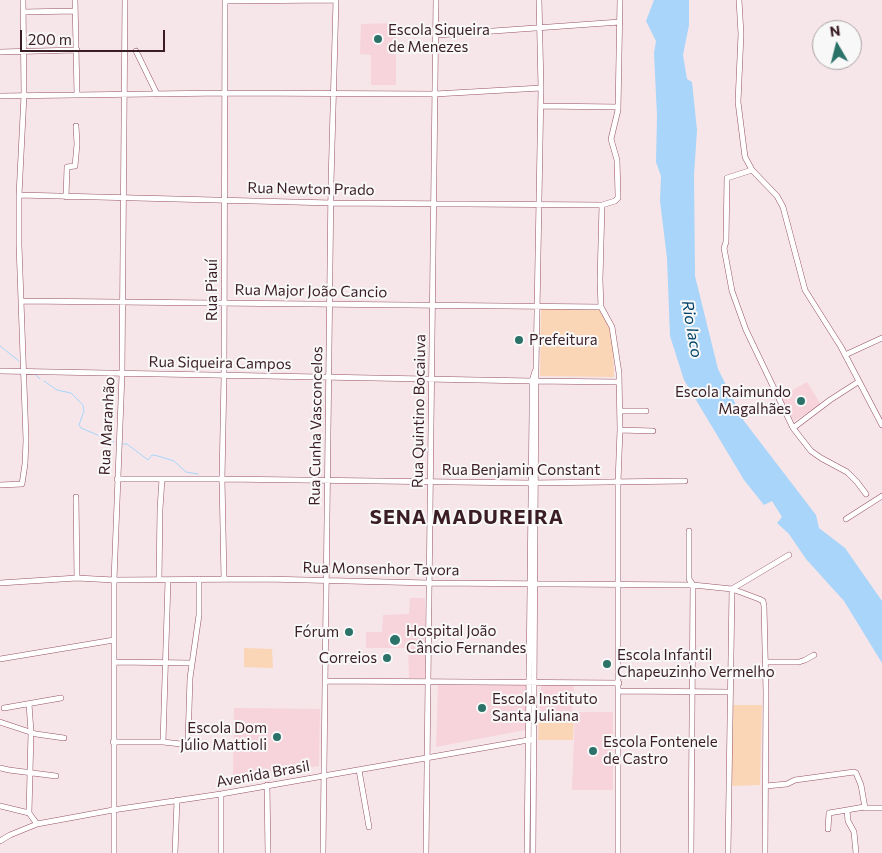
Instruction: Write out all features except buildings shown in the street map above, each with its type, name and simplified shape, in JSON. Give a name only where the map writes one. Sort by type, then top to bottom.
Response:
[{"type":"street","points":[[0,485],[22,484],[26,440],[19,195],[24,95],[23,0]]},
{"type":"street","points":[[74,0],[77,95]]},
{"type":"street","name":"Rua Maranhão","points":[[114,853],[114,580],[122,374],[125,0]]},
{"type":"street","points":[[225,0],[336,0]]},
{"type":"street","name":"Rua Piauí","points":[[224,579],[222,479],[226,200],[225,0]]},
{"type":"street","name":"Rua Cunha Vasconcelos","points":[[323,853],[332,95],[336,0]]},
{"type":"street","name":"Rua Quintino Bocaiuva","points":[[426,853],[436,0]]},
{"type":"street","points":[[528,853],[541,106],[539,0]]},
{"type":"street","points":[[618,853],[618,482],[620,411],[618,357],[612,327],[601,307],[600,280],[602,205],[618,198],[617,160],[611,139],[618,107],[620,0]]},
{"type":"street","points":[[739,0],[742,34],[739,115],[745,158],[752,170],[777,196],[783,206],[805,290],[845,355],[858,382],[881,416],[882,425]]},
{"type":"street","points":[[23,12],[75,11]]},
{"type":"street","points":[[437,35],[620,22]]},
{"type":"street","points":[[0,52],[76,50]]},
{"type":"street","points":[[136,51],[157,94]]},
{"type":"street","points":[[0,96],[225,93],[435,94],[541,88]]},
{"type":"street","points":[[541,106],[618,107]]},
{"type":"street","points":[[66,197],[67,167],[75,166],[76,126]]},
{"type":"street","points":[[752,170],[727,178],[726,242],[724,248],[732,291],[746,330],[793,428],[811,451],[847,472],[866,494]]},
{"type":"street","name":"Rua Newton Prado","points":[[19,195],[332,203],[602,205]]},
{"type":"street","name":"Rua Major João Cancio","points":[[21,301],[601,307]]},
{"type":"street","points":[[845,355],[882,338]]},
{"type":"street","name":"Rua Siqueira Campos","points":[[0,371],[619,382]]},
{"type":"street","points":[[793,428],[858,382]]},
{"type":"street","points":[[620,411],[646,411]]},
{"type":"street","points":[[620,430],[653,431]]},
{"type":"street","name":"Rua Benjamin Constant","points":[[117,479],[534,483],[685,481]]},
{"type":"street","points":[[160,580],[162,479]]},
{"type":"street","points":[[846,519],[882,496]]},
{"type":"street","points":[[76,498],[77,578]]},
{"type":"street","points":[[688,531],[689,579],[693,585],[691,853]]},
{"type":"street","points":[[728,853],[732,589],[789,555]]},
{"type":"street","name":"Rua Monsenhor Tavora","points":[[0,583],[77,578],[114,580],[266,579],[429,583],[693,585],[732,589],[763,601],[766,662]]},
{"type":"street","points":[[113,742],[184,744],[189,740],[192,663],[199,615],[199,579]]},
{"type":"street","points":[[164,742],[168,580]]},
{"type":"street","points":[[0,659],[114,640]]},
{"type":"street","points":[[765,853],[766,662],[799,662],[814,655]]},
{"type":"street","points":[[114,662],[192,663]]},
{"type":"street","points":[[326,681],[619,683]]},
{"type":"street","points":[[618,691],[730,692]]},
{"type":"street","points":[[4,708],[61,698]]},
{"type":"street","points":[[29,704],[31,732],[29,813],[37,824]]},
{"type":"street","points":[[0,722],[31,732],[64,738]]},
{"type":"street","points":[[531,739],[533,853]]},
{"type":"street","name":"Avenida Brasil","points":[[0,841],[37,824],[113,810],[221,794],[531,739]]},
{"type":"street","points":[[0,768],[30,774],[56,776]]},
{"type":"street","points":[[359,770],[369,827]]},
{"type":"street","points":[[766,786],[787,784],[795,780],[856,773],[861,785],[864,808]]},
{"type":"street","points":[[267,785],[268,853]]},
{"type":"street","points":[[221,794],[221,853]]},
{"type":"street","points":[[176,853],[177,800]]},
{"type":"street","points":[[0,806],[29,813]]},
{"type":"street","points":[[828,829],[829,813],[864,808],[882,808]]},
{"type":"street","points":[[846,810],[848,821],[854,832],[856,853]]},
{"type":"shaded area","name":"Escola Siqueira de Menezes","points":[[396,23],[396,85],[371,85],[371,55],[360,54],[361,24]]},
{"type":"shaded area","points":[[541,308],[601,310],[610,325],[613,342],[614,377],[540,376]]},
{"type":"shaded area","name":"Escola Raimundo Magalhães","points":[[807,382],[821,405],[794,421],[781,397]]},
{"type":"shaded area","name":"Hospital João Câncio Fernandes","points":[[410,598],[425,598],[425,678],[409,678],[408,648],[366,648],[366,632],[382,632],[383,615],[409,614]]},
{"type":"shaded area","points":[[244,648],[272,649],[273,668],[244,667]]},
{"type":"shaded area","name":"Escola Instituto Santa Juliana","points":[[438,683],[527,685],[525,730],[436,747]]},
{"type":"shaded area","points":[[541,685],[574,685],[572,713],[540,712]]},
{"type":"shaded area","points":[[732,705],[762,705],[760,785],[732,786]]},
{"type":"shaded area","name":"Escola Dom Júlio Mattioli","points":[[234,708],[320,709],[319,766],[233,776]]},
{"type":"shaded area","name":"Escola Fontenele de Castro","points":[[575,712],[613,712],[613,790],[572,790]]},
{"type":"shaded area","points":[[539,713],[574,714],[573,740],[538,740]]},
{"type":"water","name":"Rio Iaco","points":[[654,0],[689,0],[689,25],[683,55],[687,79],[692,82],[697,130],[694,175],[695,276],[718,369],[744,421],[816,515],[819,528],[845,548],[882,601],[882,663],[844,601],[806,559],[789,534],[777,523],[782,517],[772,501],[764,505],[744,480],[684,380],[670,336],[667,258],[660,201],[661,176],[656,162],[657,116],[654,53],[656,41],[646,21]]},
{"type":"waterway","points":[[0,346],[19,361]]},
{"type":"waterway","points":[[35,374],[40,379]]},
{"type":"waterway","points":[[44,381],[57,390],[71,393],[83,405],[84,411],[79,425],[81,428],[114,442]]},
{"type":"waterway","points":[[122,444],[127,444],[148,460],[152,455],[158,456],[174,461],[186,472],[198,474]]},
{"type":"place","name":"Escola Siqueira de Menezes","points":[[378,39]]},
{"type":"place","name":"Prefeitura","points":[[519,340]]},
{"type":"place","name":"Escola Raimundo Magalhães","points":[[801,401]]},
{"type":"place","name":"Fórum","points":[[349,632]]},
{"type":"place","name":"Hospital João Câncio Fernandes","points":[[395,640]]},
{"type":"place","name":"Correios","points":[[387,658]]},
{"type":"place","name":"Escola Infantil Chapeuzinho Vermelho","points":[[607,664]]},
{"type":"place","name":"Escola Instituto Santa Juliana","points":[[482,708]]},
{"type":"place","name":"Escola Dom Júlio Mattioli","points":[[277,737]]},
{"type":"place","name":"Escola Fontenele de Castro","points":[[593,751]]},
{"type":"district","name":"SENA MADUREIRA","points":[[467,517]]}]
